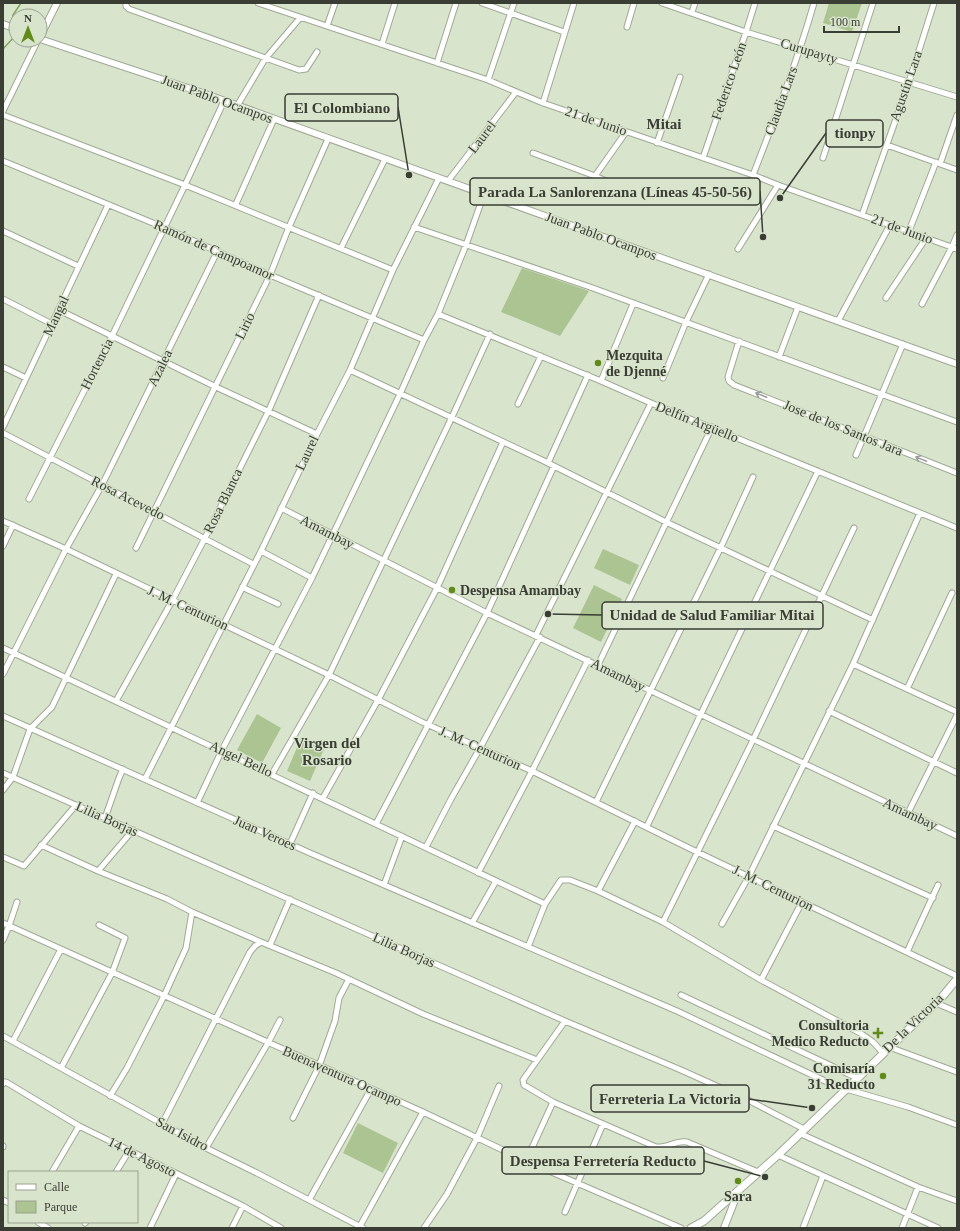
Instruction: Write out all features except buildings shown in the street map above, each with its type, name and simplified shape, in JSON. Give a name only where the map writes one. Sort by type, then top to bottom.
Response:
[{"type":"main road","name":"De la Victoria","points":[[691,1228],[730,1203],[740,1190],[758,1172],[778,1155],[936,1003],[957,977]]},
{"type":"street","points":[[48,21],[57,3]]},
{"type":"street","points":[[126,3],[126,6],[129,9],[299,70],[306,69],[317,52]]},
{"type":"street","name":"21 de Junio","points":[[258,3],[488,80],[543,103],[753,175],[955,248]]},
{"type":"street","points":[[327,26],[335,3]]},
{"type":"street","points":[[382,44],[395,3]]},
{"type":"street","points":[[437,63],[456,3]]},
{"type":"street","points":[[482,3],[564,32]]},
{"type":"street","points":[[488,80],[514,3]]},
{"type":"street","points":[[543,103],[574,3]]},
{"type":"street","points":[[626,27],[634,3]]},
{"type":"street","name":"Curupayty","points":[[662,3],[692,12],[746,32],[854,64],[957,97]]},
{"type":"street","points":[[692,12],[695,3]]},
{"type":"street","name":"Federico León","points":[[703,158],[755,3]]},
{"type":"street","name":"Claudia Lars","points":[[753,175],[777,114],[814,3]]},
{"type":"street","points":[[823,158],[873,3]]},
{"type":"street","name":"Agustín Lara","points":[[862,215],[909,82],[934,3]]},
{"type":"street","points":[[237,106],[266,59],[300,18]]},
{"type":"street","name":"Juan Pablo Ocampos","points":[[48,42],[224,101],[838,320],[957,364]]},
{"type":"street","points":[[3,111],[34,48]]},
{"type":"street","points":[[657,143],[680,77]]},
{"type":"street","name":"Laurel","points":[[448,182],[516,92]]},
{"type":"street","name":"Hortencia","points":[[29,499],[165,228],[224,101]]},
{"type":"street","points":[[3,115],[236,204],[393,270]]},
{"type":"street","points":[[909,231],[957,115]]},
{"type":"street","points":[[236,204],[274,119]]},
{"type":"street","points":[[596,176],[626,132]]},
{"type":"street","name":"Lirio","points":[[136,548],[270,275],[289,226],[328,139]]},
{"type":"street","points":[[887,145],[957,170]]},
{"type":"street","points":[[533,153],[596,176],[619,187]]},
{"type":"street","points":[[341,248],[385,159]]},
{"type":"street","name":"Ramón de Campoamor","points":[[3,161],[165,228],[270,275],[424,340]]},
{"type":"street","name":"Laurel","points":[[145,778],[253,564],[261,551],[317,434],[350,370],[393,270],[439,178]]},
{"type":"street","points":[[738,249],[778,185]]},
{"type":"street","points":[[197,803],[222,750],[276,650],[312,578],[400,394],[424,340],[438,314],[466,245],[484,194]]},
{"type":"street","name":"Mangal","points":[[3,427],[108,205]]},
{"type":"street","points":[[838,320],[890,225]]},
{"type":"street","points":[[414,227],[590,287],[957,422]]},
{"type":"street","points":[[3,231],[78,266]]},
{"type":"street","points":[[922,304],[955,248],[957,235]]},
{"type":"street","points":[[886,298],[926,238]]},
{"type":"street","name":"Azalea","points":[[3,674],[66,549],[102,485],[217,252]]},
{"type":"street","points":[[663,378],[708,274]]},
{"type":"street","name":"Rosa Blanca","points":[[116,701],[172,601],[205,538],[269,410],[319,296]]},
{"type":"street","points":[[3,299],[52,324]]},
{"type":"street","points":[[601,380],[633,304]]},
{"type":"street","points":[[779,357],[798,306]]},
{"type":"street","points":[[59,310],[216,387],[269,410],[317,434]]},
{"type":"street","name":"Delfín Argüello","points":[[438,314],[490,334],[601,380],[651,403],[957,528]]},
{"type":"street","points":[[272,774],[329,675],[490,334]]},
{"type":"street","name":"Jose de los Santos Jara","points":[[739,341],[728,377],[734,385],[957,473]]},
{"type":"street","points":[[856,455],[903,344]]},
{"type":"street","points":[[518,404],[541,356]]},
{"type":"street","points":[[3,366],[26,378]]},
{"type":"street","points":[[350,370],[452,417],[666,522],[873,620]]},
{"type":"street","points":[[548,463],[588,375]]},
{"type":"street","points":[[426,848],[451,798],[480,748],[538,636],[606,492],[651,403]]},
{"type":"street","points":[[598,665],[712,427]]},
{"type":"street","name":"Rosa Acevedo","points":[[3,433],[253,564]]},
{"type":"street","points":[[323,798],[378,700],[437,588],[503,442]]},
{"type":"street","points":[[376,824],[487,613],[554,466]]},
{"type":"street","points":[[647,826],[702,715],[818,472]]},
{"type":"street","points":[[596,802],[721,548],[753,477]]},
{"type":"street","name":"Amambay","points":[[281,508],[487,613],[957,836]]},
{"type":"street","points":[[722,924],[749,876],[853,664],[920,513]]},
{"type":"street","name":"J. M. Centurion","points":[[3,521],[66,549],[428,724],[532,771],[957,977]]},
{"type":"street","points":[[3,546],[13,526]]},
{"type":"street","points":[[663,922],[753,740],[854,528]]},
{"type":"street","points":[[261,551],[312,578]]},
{"type":"street","points":[[3,790],[13,778],[30,728],[52,706],[116,574]]},
{"type":"street","points":[[242,587],[278,604]]},
{"type":"street","points":[[907,689],[952,593]]},
{"type":"street","name":"Angel Bello","points":[[3,648],[222,750],[545,904]]},
{"type":"street","points":[[478,873],[588,660]]},
{"type":"street","points":[[853,664],[957,712]]},
{"type":"street","points":[[829,711],[957,773]]},
{"type":"street","points":[[908,813],[957,715]]},
{"type":"street","name":"Juan Veroes","points":[[3,716],[145,778],[197,803],[290,844],[677,1011],[827,1082],[908,1107],[957,1125]]},
{"type":"street","points":[[105,818],[123,769]]},
{"type":"street","name":"Lilia Borjas","points":[[3,773],[565,1021],[681,1070],[750,1101],[802,1131],[918,1187],[957,1201]]},
{"type":"street","points":[[290,844],[313,793]]},
{"type":"street","points":[[3,857],[24,866],[76,805]]},
{"type":"street","points":[[598,891],[635,821]]},
{"type":"street","points":[[773,826],[933,898]]},
{"type":"street","points":[[98,871],[133,830]]},
{"type":"street","points":[[384,885],[402,836]]},
{"type":"street","points":[[41,845],[349,979],[423,1014],[537,1060]]},
{"type":"street","points":[[528,947],[545,904],[562,880],[570,880],[598,891],[663,922],[761,980],[860,1033],[873,1042],[883,1053]]},
{"type":"street","points":[[472,923],[496,881]]},
{"type":"street","points":[[907,952],[938,885]]},
{"type":"street","points":[[270,945],[290,899]]},
{"type":"street","points":[[3,940],[17,902]]},
{"type":"street","points":[[761,980],[802,902]]},
{"type":"street","points":[[110,1096],[127,1068],[164,996],[186,948],[192,912]]},
{"type":"street","name":"Buenaventura Ocampo","points":[[3,923],[423,1112],[526,1161],[681,1228]]},
{"type":"street","points":[[61,1068],[112,972],[125,937],[99,925]]},
{"type":"street","points":[[162,1124],[250,952],[261,942]]},
{"type":"street","points":[[13,1042],[61,949]]},
{"type":"street","points":[[293,1118],[319,1066],[335,1021],[339,998],[349,979]]},
{"type":"street","points":[[681,995],[857,1078]]},
{"type":"street","points":[[936,1003],[957,1012]]},
{"type":"street","points":[[206,1148],[280,1020]]},
{"type":"street","points":[[565,1021],[524,1080],[524,1085],[553,1102],[656,1147],[662,1147],[677,1142],[687,1142],[758,1172]]},
{"type":"street","name":"San Isidro","points":[[3,1036],[206,1148],[362,1227]]},
{"type":"street","points":[[889,1047],[957,1072]]},
{"type":"street","name":"14 de Agosto","points":[[4,1083],[79,1126],[243,1206],[281,1228]]},
{"type":"street","points":[[424,1228],[448,1194],[477,1138],[499,1086]]},
{"type":"street","points":[[309,1200],[371,1089]]},
{"type":"street","points":[[526,1161],[553,1102]]},
{"type":"street","points":[[362,1227],[423,1112]]},
{"type":"street","points":[[566,1212],[603,1124]]},
{"type":"street","points":[[53,1171],[79,1126]]},
{"type":"street","points":[[117,1171],[129,1151]]},
{"type":"street","points":[[778,1155],[938,1228]]},
{"type":"street","points":[[150,1228],[176,1174]]},
{"type":"street","points":[[803,1228],[823,1176]]},
{"type":"street","points":[[902,1228],[918,1187]]},
{"type":"street","points":[[724,1228],[730,1203]]},
{"type":"street","points":[[232,1228],[243,1206]]},
{"type":"green space","points":[[829,3],[862,3],[852,32],[823,23]]},
{"type":"green space","points":[[522,268],[589,291],[560,336],[501,312]]},
{"type":"green space","points":[[603,549],[639,565],[630,585],[594,568]]},
{"type":"green space","points":[[594,585],[622,599],[601,642],[573,628]]},
{"type":"green space","points":[[257,714],[281,728],[262,763],[237,750]]},
{"type":"green space","points":[[301,738],[324,749],[310,781],[287,771]]},
{"type":"green space","points":[[358,1123],[398,1143],[383,1173],[343,1153]]},
{"type":"waterway","points":[[18,8],[21,3]]},
{"type":"waterway","points":[[3,49],[8,44]]},
{"type":"place","name":"El Colombiano","points":[[409,175]]},
{"type":"place","name":"tionpy","points":[[780,198]]},
{"type":"place","name":"Parada La Sanlorenzana (Líneas 45-50-56)","points":[[763,237]]},
{"type":"place","name":"Mezquita de Djenné","points":[[598,363]]},
{"type":"place","name":"Despensa Amambay","points":[[452,590]]},
{"type":"place","name":"Unidad de Salud Familiar Mitai","points":[[548,614]]},
{"type":"place","name":"Consultoria Medico Reducto","points":[[878,1033]]},
{"type":"place","name":"Comisaría 31 Reducto","points":[[883,1076]]},
{"type":"place","name":"Ferreteria La Victoria","points":[[812,1108]]},
{"type":"place","name":"Despensa Ferretería Reducto","points":[[765,1177]]},
{"type":"place","name":"Sara","points":[[738,1181]]},
{"type":"district","name":"Mitai","points":[[664,124]]},
{"type":"district","name":"Virgen del Rosario","points":[[327,752]]}]
